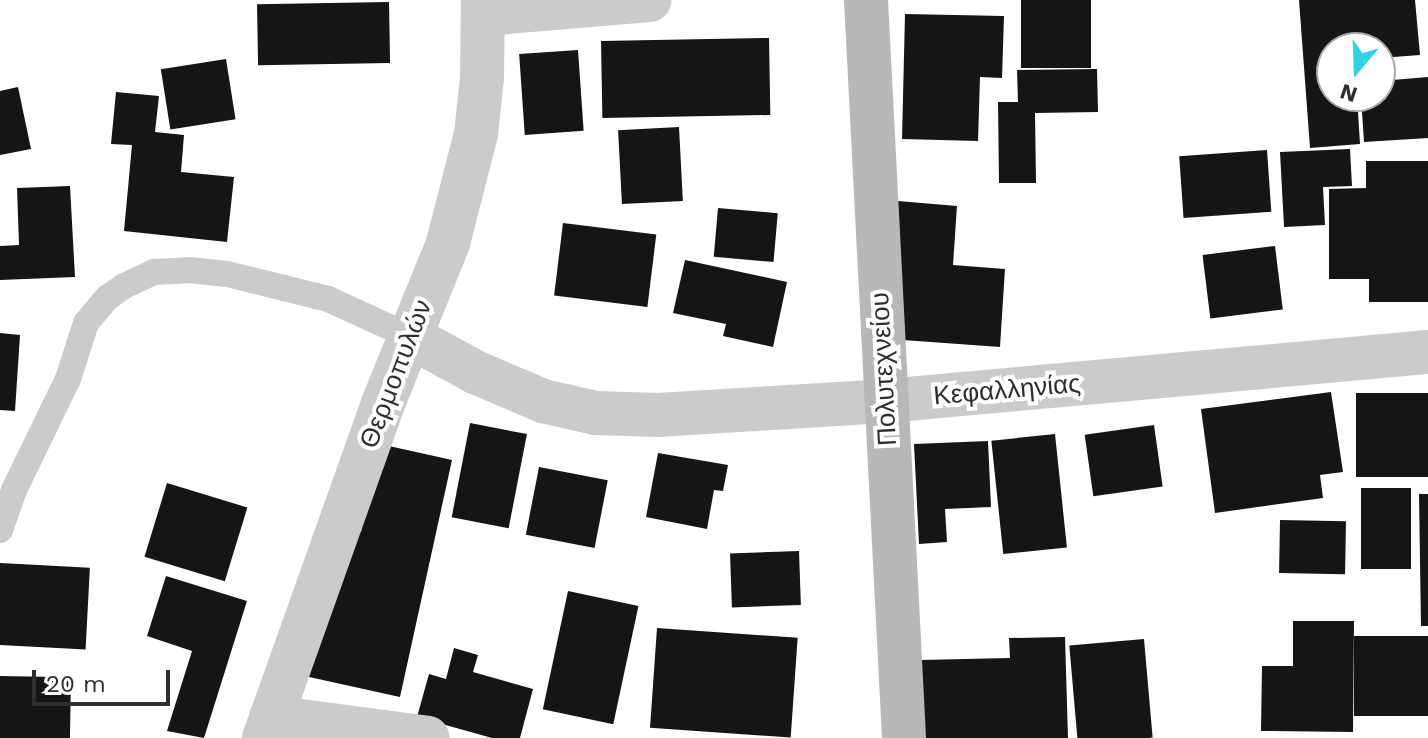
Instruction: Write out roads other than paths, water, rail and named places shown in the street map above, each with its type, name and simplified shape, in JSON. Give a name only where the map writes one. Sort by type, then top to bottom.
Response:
[{"type":"main road","name":"Πολυτεχνείου","points":[[866,0],[904,738]]},
{"type":"street","points":[[483,7],[649,0]]},
{"type":"street","name":"Θερμοπυλών","points":[[268,728],[409,336],[448,243],[470,162],[482,78],[483,7]]},
{"type":"street","name":"Κεφαλληνίας","points":[[409,336],[514,390],[596,413],[658,415],[885,401],[1428,352]]},
{"type":"street","points":[[268,728],[428,738]]},
{"type":"lane","points":[[0,530],[14,490],[68,379],[86,323],[107,298],[124,286],[154,272],[189,270],[227,274],[328,299],[409,336]]}]
